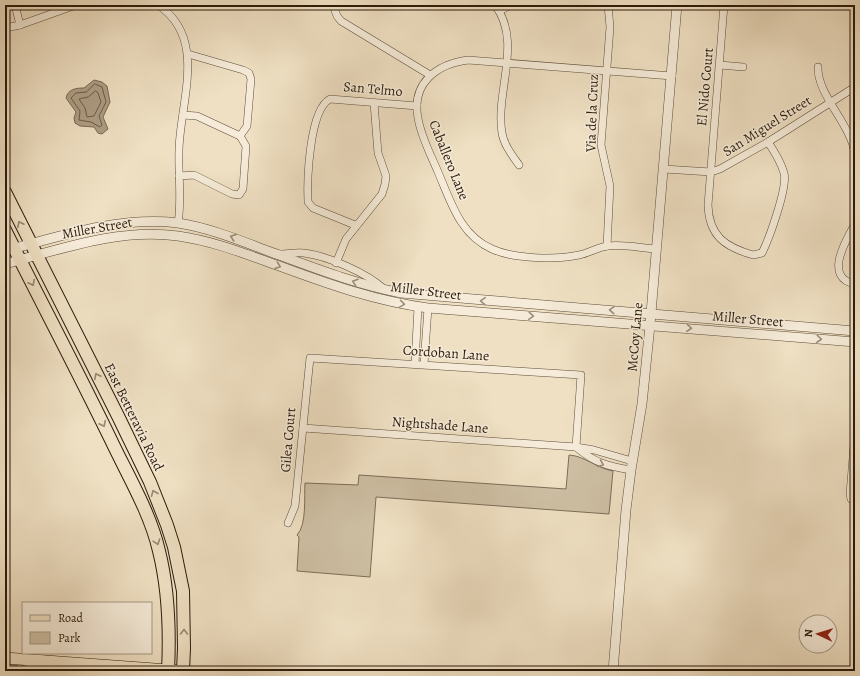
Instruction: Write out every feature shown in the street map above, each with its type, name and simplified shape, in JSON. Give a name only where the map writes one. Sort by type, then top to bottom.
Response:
[{"type":"highway","name":"East Betteravia Road","points":[[5,192],[150,482],[174,547],[183,595],[184,648],[182,671]]},
{"type":"highway","points":[[5,230],[10,250],[20,260],[153,529],[159,550],[168,597],[170,636],[168,671]]},
{"type":"highway","points":[[93,405],[108,397]]},
{"type":"main road","points":[[5,658],[182,671]]},
{"type":"main road","points":[[24,671],[34,670],[41,661]]},
{"type":"main road","points":[[5,670],[15,671]]},
{"type":"street","points":[[16,5],[20,25]]},
{"type":"street","points":[[5,28],[20,25],[76,5]]},
{"type":"street","points":[[119,236],[138,230],[175,230],[178,224],[179,149],[188,54],[182,33],[173,18],[158,5]]},
{"type":"street","points":[[333,5],[336,16],[342,21],[430,75],[453,62],[468,60],[672,76]]},
{"type":"street","points":[[511,5],[497,8],[506,30],[506,63],[502,133],[508,148],[519,165]]},
{"type":"street","name":"Via de la Cruz","points":[[607,246],[610,186],[601,146],[610,16],[608,5]]},
{"type":"street","name":"McCoy Lane","points":[[613,671],[632,466],[642,404],[650,325],[677,5]]},
{"type":"street","name":"El Nido Court","points":[[724,5],[708,206],[709,219],[712,230],[720,239],[730,246],[753,256],[759,254],[766,244],[782,195],[785,179],[784,172],[768,142]]},
{"type":"street","points":[[188,54],[243,70],[250,75],[252,79],[247,126],[240,136]]},
{"type":"street","points":[[720,65],[743,67]]},
{"type":"street","points":[[818,67],[821,82],[850,136],[855,154]]},
{"type":"street","name":"Caballero Lane","points":[[430,75],[422,86],[417,106],[418,118],[425,140],[457,216],[470,235],[478,242],[502,253],[539,257],[570,256],[607,246],[656,249]]},
{"type":"street","name":"San Miguel Street","points":[[664,169],[711,172],[726,166],[768,142],[855,87]]},
{"type":"street","name":"San Telmo","points":[[355,226],[311,207],[308,193],[313,131],[316,120],[327,100],[330,99],[417,106]]},
{"type":"street","points":[[336,263],[346,239],[382,194],[385,184],[386,176],[378,153],[374,103]]},
{"type":"street","points":[[179,176],[194,175],[232,194],[239,195],[243,189],[246,146],[240,136],[197,116],[183,115]]},
{"type":"street","points":[[855,169],[855,180]]},
{"type":"street","name":"Miller Street","points":[[10,250],[30,244],[115,225],[136,223],[178,224],[228,236],[365,285],[386,290],[434,297],[651,313],[855,331]]},
{"type":"street","points":[[855,224],[839,258],[838,265],[844,278],[855,284]]},
{"type":"street","name":"Miller Street","points":[[5,264],[92,241],[119,236],[142,234],[176,236],[200,240],[225,247],[364,296],[418,307],[855,342]]},
{"type":"street","name":"Miller Street","points":[[278,254],[304,253],[336,263],[369,276],[386,290]]},
{"type":"street","points":[[415,364],[418,307]]},
{"type":"street","points":[[424,364],[428,308]]},
{"type":"street","name":"Cordoban Lane","points":[[310,358],[580,375],[576,447]]},
{"type":"street","name":"Gilea Court","points":[[288,523],[295,506],[310,358]]},
{"type":"street","name":"Nightshade Lane","points":[[303,428],[576,447],[594,450],[632,466]]},
{"type":"street","points":[[853,500],[850,482],[855,433]]},
{"type":"street","points":[[576,447],[589,458],[602,464],[632,466]]},
{"type":"green space","points":[[569,455],[613,471],[609,514],[376,497],[370,577],[297,571],[299,537],[297,535],[304,518],[305,483],[358,485],[359,475],[566,489]]},
{"type":"water","points":[[94,80],[102,82],[107,86],[110,102],[103,117],[108,129],[102,134],[98,133],[94,127],[80,126],[75,123],[74,118],[76,112],[66,98],[70,91],[84,88]]}]
